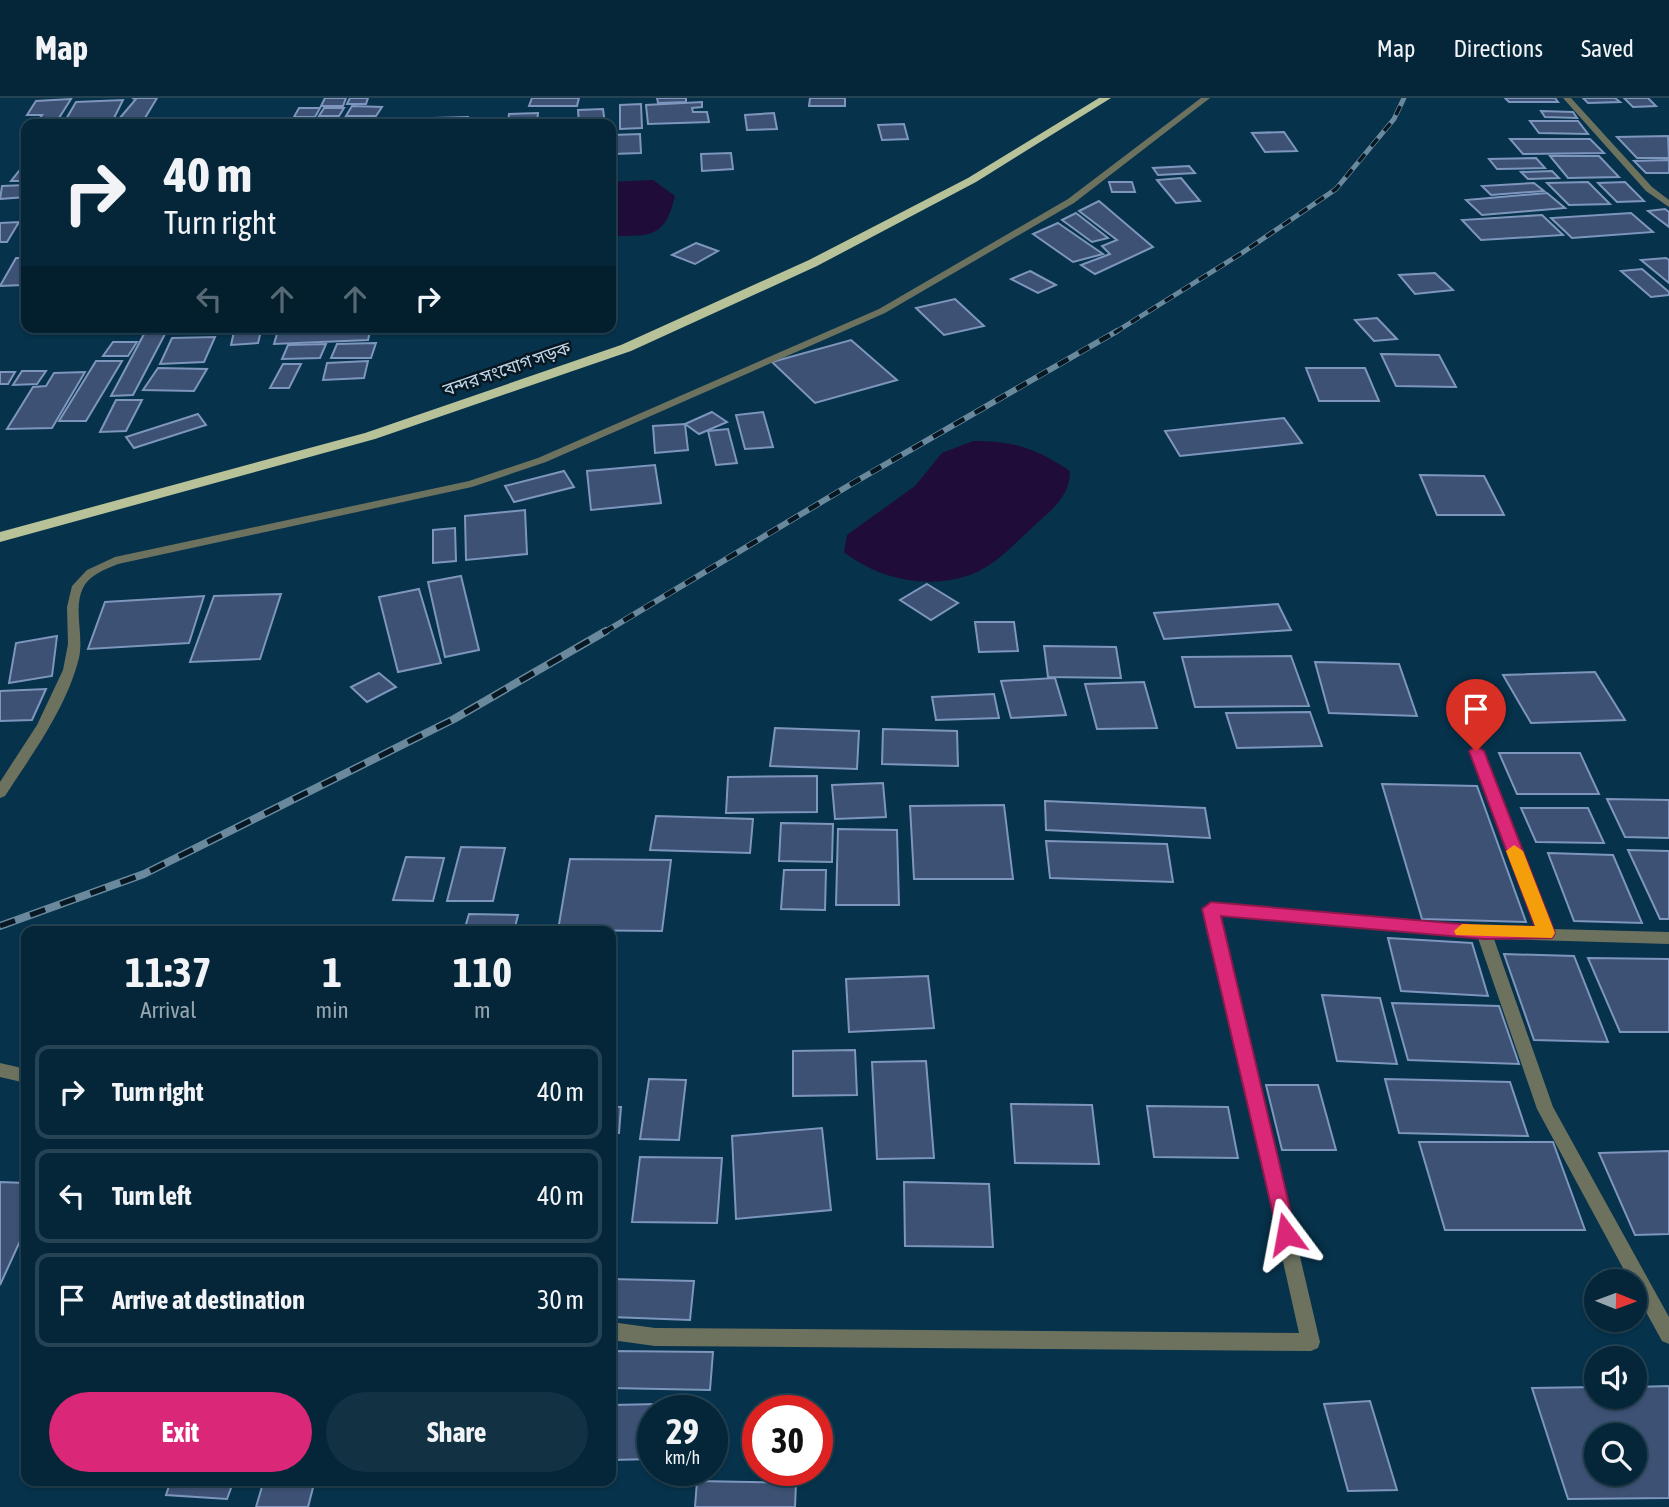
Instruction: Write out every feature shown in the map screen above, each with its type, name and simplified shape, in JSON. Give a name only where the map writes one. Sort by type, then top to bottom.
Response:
[{"type":"highway","name":"বন্দর সংযোগ সড়ক","points":[[0,537],[370,436],[626,348],[813,262],[972,180],[1106,98]]},
{"type":"street","points":[[0,793],[37,737],[58,695],[74,652],[75,592],[91,570],[115,561],[472,484],[542,460],[882,311],[1071,201],[1206,98]]},
{"type":"street","points":[[1567,98],[1649,189],[1669,204]]},
{"type":"street","points":[[1476,751],[1546,933]]},
{"type":"street","points":[[616,1332],[655,1337],[1311,1342],[1211,909],[1484,933],[1669,938]]},
{"type":"street","points":[[1484,933],[1545,1109],[1669,1335]]},
{"type":"street","points":[[0,1070],[21,1075]]},
{"type":"shaded area","points":[[653,180],[675,196],[671,210],[661,227],[654,232],[636,236],[616,236],[616,182]]},
{"type":"shaded area","points":[[973,441],[1001,442],[1024,447],[1070,471],[1067,488],[1059,502],[1004,554],[970,575],[937,582],[888,575],[844,552],[847,535],[915,486],[942,453]]},
{"type":"building","points":[[132,98],[157,98],[145,118],[119,119],[136,99]]},
{"type":"building","points":[[325,98],[346,98],[343,106],[321,106]]},
{"type":"building","points":[[350,98],[368,98],[366,104],[347,104]]},
{"type":"building","points":[[532,98],[579,98],[577,106],[529,106]]},
{"type":"building","points":[[657,98],[686,98],[686,102],[658,103]]},
{"type":"building","points":[[810,98],[845,98],[845,106],[809,106]]},
{"type":"building","points":[[1505,98],[1555,98],[1558,102],[1509,102]]},
{"type":"building","points":[[1583,98],[1615,98],[1620,102],[1588,103]]},
{"type":"building","points":[[1624,98],[1648,98],[1656,106],[1633,107]]},
{"type":"building","points":[[71,99],[59,118],[39,119],[42,115],[27,115],[36,101]]},
{"type":"building","points":[[123,100],[114,118],[66,119],[76,102]]},
{"type":"building","points":[[702,102],[702,107],[692,108],[693,112],[707,112],[709,122],[648,124],[646,105]]},
{"type":"building","points":[[641,104],[642,128],[620,129],[620,105]]},
{"type":"building","points":[[352,106],[382,107],[376,116],[346,116]]},
{"type":"building","points":[[299,108],[320,108],[315,117],[294,117]]},
{"type":"building","points":[[324,108],[344,108],[339,116],[319,116]]},
{"type":"building","points":[[603,109],[604,119],[579,119],[578,110]]},
{"type":"building","points":[[1541,111],[1573,112],[1577,118],[1545,117]]},
{"type":"building","points":[[538,113],[537,119],[508,119],[509,114]]},
{"type":"building","points":[[774,113],[777,129],[747,130],[745,115]]},
{"type":"building","points":[[468,117],[468,119],[433,118]]},
{"type":"building","points":[[1530,121],[1578,121],[1588,134],[1539,133]]},
{"type":"building","points":[[904,124],[908,139],[882,140],[878,125]]},
{"type":"building","points":[[1284,132],[1297,151],[1265,152],[1252,133]]},
{"type":"building","points":[[640,134],[641,153],[616,154],[616,135]]},
{"type":"building","points":[[1668,136],[1669,158],[1637,158],[1617,137]]},
{"type":"building","points":[[1510,139],[1590,139],[1604,153],[1523,154]]},
{"type":"building","points":[[731,153],[733,169],[702,171],[701,154]]},
{"type":"building","points":[[1550,156],[1599,156],[1619,177],[1568,178]]},
{"type":"building","points":[[1536,158],[1545,168],[1497,169],[1489,159]]},
{"type":"building","points":[[1669,160],[1669,173],[1646,173],[1634,161]]},
{"type":"building","points":[[1189,166],[1195,173],[1158,175],[1153,168]]},
{"type":"building","points":[[21,168],[21,181],[11,181]]},
{"type":"building","points":[[1552,171],[1559,178],[1528,179],[1521,172]]},
{"type":"building","points":[[1181,178],[1200,201],[1176,203],[1157,180]]},
{"type":"building","points":[[1109,182],[1132,182],[1135,192],[1112,192]]},
{"type":"building","points":[[1588,182],[1610,204],[1569,205],[1547,183]]},
{"type":"building","points":[[1625,182],[1644,201],[1617,202],[1598,183]]},
{"type":"building","points":[[1534,183],[1544,191],[1491,195],[1482,186]]},
{"type":"building","points":[[21,185],[21,197],[0,199],[2,186]]},
{"type":"building","points":[[1547,193],[1565,208],[1482,215],[1466,200]]},
{"type":"building","points":[[1099,201],[1153,247],[1095,274],[1081,265],[1110,254],[1102,246],[1117,240],[1079,211]]},
{"type":"building","points":[[1665,209],[1669,212],[1669,227],[1648,211]]},
{"type":"building","points":[[1076,213],[1108,238],[1092,242],[1062,220]]},
{"type":"building","points":[[1631,213],[1653,232],[1572,238],[1551,218]]},
{"type":"building","points":[[1542,215],[1563,235],[1481,240],[1462,220]]},
{"type":"building","points":[[19,222],[7,242],[0,242],[0,223]]},
{"type":"building","points":[[1058,223],[1103,254],[1073,262],[1033,234]]},
{"type":"building","points":[[696,243],[718,251],[695,264],[672,255]]},
{"type":"building","points":[[16,258],[21,258],[21,285],[0,286]]},
{"type":"building","points":[[1641,260],[1669,260],[1669,283]]},
{"type":"building","points":[[1642,269],[1669,292],[1669,295],[1651,297],[1621,271]]},
{"type":"building","points":[[1030,271],[1056,285],[1038,293],[1011,279]]},
{"type":"building","points":[[1435,273],[1453,290],[1415,294],[1399,275]]},
{"type":"building","points":[[955,299],[984,326],[944,335],[916,308]]},
{"type":"building","points":[[1377,318],[1397,339],[1374,341],[1355,320]]},
{"type":"building","points":[[234,333],[260,333],[258,343],[231,345]]},
{"type":"building","points":[[277,333],[370,333],[368,340],[274,344]]},
{"type":"building","points":[[144,334],[165,334],[133,395],[111,396]]},
{"type":"building","points":[[215,337],[204,362],[160,364],[172,338]]},
{"type":"building","points":[[851,340],[897,380],[815,403],[772,362]]},
{"type":"building","points":[[113,342],[137,342],[128,356],[103,356]]},
{"type":"building","points":[[376,343],[371,358],[331,358],[337,344]]},
{"type":"building","points":[[326,344],[320,358],[282,359],[288,345]]},
{"type":"building","points":[[1381,354],[1439,355],[1456,387],[1396,386]]},
{"type":"building","points":[[96,361],[122,361],[86,421],[59,421]]},
{"type":"building","points":[[368,361],[364,378],[323,380],[327,363]]},
{"type":"building","points":[[283,364],[301,364],[289,388],[270,388]]},
{"type":"building","points":[[158,368],[207,369],[194,391],[143,390]]},
{"type":"building","points":[[1306,368],[1365,368],[1379,401],[1319,401]]},
{"type":"building","points":[[22,371],[46,371],[37,384],[13,385]]},
{"type":"building","points":[[0,372],[15,372],[8,384],[0,384]]},
{"type":"building","points":[[85,372],[52,428],[7,429],[33,387],[46,386],[54,373]]},
{"type":"building","points":[[116,400],[142,400],[126,431],[100,432]]},
{"type":"building","points":[[712,412],[727,422],[699,434],[685,424]]},
{"type":"building","points":[[763,412],[773,447],[745,449],[736,415]]},
{"type":"building","points":[[198,414],[206,425],[134,448],[126,437]]},
{"type":"building","points":[[1284,418],[1302,443],[1180,456],[1165,431]]},
{"type":"building","points":[[685,424],[688,450],[655,453],[653,426]]},
{"type":"building","points":[[728,429],[737,463],[716,465],[708,431]]},
{"type":"building","points":[[655,465],[661,503],[591,510],[587,471]]},
{"type":"building","points":[[564,471],[574,487],[514,502],[505,486]]},
{"type":"building","points":[[1420,475],[1484,476],[1504,515],[1437,515]]},
{"type":"building","points":[[525,510],[527,554],[466,560],[465,516]]},
{"type":"building","points":[[455,528],[456,561],[433,563],[433,530]]},
{"type":"building","points":[[461,576],[479,650],[445,657],[428,582]]},
{"type":"building","points":[[927,584],[958,603],[931,620],[900,600]]},
{"type":"building","points":[[419,589],[441,663],[398,672],[379,597]]},
{"type":"building","points":[[281,594],[260,659],[190,662],[214,596]]},
{"type":"building","points":[[204,596],[189,643],[88,649],[105,602]]},
{"type":"building","points":[[1278,604],[1291,630],[1164,639],[1154,613]]},
{"type":"building","points":[[975,622],[1014,622],[1018,651],[979,652]]},
{"type":"building","points":[[57,636],[52,676],[9,683],[16,643]]},
{"type":"building","points":[[1044,646],[1116,647],[1121,678],[1048,677]]},
{"type":"building","points":[[1291,656],[1309,706],[1195,707],[1182,657]]},
{"type":"building","points":[[1315,662],[1399,664],[1417,716],[1329,713]]},
{"type":"building","points":[[1595,672],[1625,720],[1531,723],[1503,675]]},
{"type":"building","points":[[379,673],[396,687],[367,702],[351,687]]},
{"type":"building","points":[[1055,678],[1066,715],[1011,718],[1001,681]]},
{"type":"building","points":[[1144,682],[1157,728],[1097,729],[1085,684]]},
{"type":"building","points":[[46,689],[32,720],[0,721],[0,691]]},
{"type":"building","points":[[994,694],[999,718],[936,720],[932,697]]},
{"type":"building","points":[[1310,712],[1322,746],[1237,748],[1226,713]]},
{"type":"building","points":[[775,728],[859,731],[857,769],[770,766]]},
{"type":"building","points":[[883,729],[957,731],[958,766],[882,764]]},
{"type":"building","points":[[1499,753],[1580,753],[1599,794],[1517,794]]},
{"type":"building","points":[[817,776],[817,812],[726,813],[728,777]]},
{"type":"building","points":[[883,783],[886,817],[835,819],[832,785]]},
{"type":"building","points":[[1382,784],[1477,786],[1526,922],[1422,919]]},
{"type":"building","points":[[1607,799],[1669,800],[1669,838],[1625,837]]},
{"type":"building","points":[[1045,801],[1205,808],[1210,838],[1046,830]]},
{"type":"building","points":[[1004,805],[1013,879],[914,879],[910,806]]},
{"type":"building","points":[[1521,808],[1588,808],[1604,843],[1536,842]]},
{"type":"building","points":[[656,816],[753,819],[750,853],[650,850]]},
{"type":"building","points":[[781,823],[833,824],[832,862],[779,861]]},
{"type":"building","points":[[838,829],[897,830],[899,905],[836,905]]},
{"type":"building","points":[[1046,841],[1167,844],[1173,882],[1050,878]]},
{"type":"building","points":[[461,847],[505,848],[493,901],[447,901]]},
{"type":"building","points":[[1628,850],[1669,851],[1669,919],[1660,919]]},
{"type":"building","points":[[1548,853],[1613,855],[1642,923],[1574,921]]},
{"type":"building","points":[[406,857],[444,858],[433,901],[393,900]]},
{"type":"building","points":[[570,859],[671,860],[662,931],[616,931],[616,926],[559,926]]},
{"type":"building","points":[[784,870],[826,870],[825,910],[781,909]]},
{"type":"building","points":[[469,914],[518,915],[515,926],[465,926]]},
{"type":"building","points":[[1388,938],[1472,943],[1488,996],[1401,991]]},
{"type":"building","points":[[1504,954],[1574,956],[1608,1042],[1534,1040]]},
{"type":"building","points":[[1588,958],[1669,959],[1669,1032],[1620,1032]]},
{"type":"building","points":[[928,976],[934,1028],[849,1032],[846,979]]},
{"type":"building","points":[[1322,995],[1380,998],[1397,1064],[1337,1061]]},
{"type":"building","points":[[1392,1003],[1499,1006],[1519,1064],[1408,1060]]},
{"type":"building","points":[[855,1050],[857,1095],[793,1096],[793,1051]]},
{"type":"building","points":[[926,1061],[934,1158],[877,1159],[872,1062]]},
{"type":"building","points":[[649,1079],[686,1080],[679,1140],[640,1139]]},
{"type":"building","points":[[1385,1079],[1510,1082],[1528,1136],[1399,1133]]},
{"type":"building","points":[[1266,1085],[1318,1085],[1336,1150],[1282,1150]]},
{"type":"building","points":[[1011,1104],[1092,1105],[1099,1164],[1015,1163]]},
{"type":"building","points":[[1147,1106],[1228,1107],[1238,1158],[1154,1157]]},
{"type":"building","points":[[616,1107],[621,1107],[619,1133],[616,1133]]},
{"type":"building","points":[[822,1128],[831,1210],[736,1219],[732,1136]]},
{"type":"building","points":[[1419,1142],[1553,1142],[1585,1230],[1445,1230]]},
{"type":"building","points":[[1669,1151],[1669,1234],[1635,1235],[1599,1153]]},
{"type":"building","points":[[640,1157],[722,1158],[717,1223],[632,1222]]},
{"type":"building","points":[[0,1182],[21,1183],[21,1239],[0,1285]]},
{"type":"building","points":[[904,1182],[989,1184],[993,1247],[905,1246]]},
{"type":"building","points":[[616,1279],[694,1281],[690,1320],[616,1317]]},
{"type":"building","points":[[616,1351],[713,1352],[710,1390],[616,1388]]},
{"type":"building","points":[[1669,1386],[1669,1498],[1568,1499],[1532,1388],[1584,1387],[1584,1409],[1647,1409],[1647,1387]]},
{"type":"building","points":[[1370,1401],[1397,1490],[1348,1491],[1324,1404]]},
{"type":"building","points":[[637,1404],[637,1459],[616,1460],[616,1405]]},
{"type":"building","points":[[728,1482],[742,1482],[742,1486],[796,1486],[795,1507],[695,1507],[697,1486],[728,1486]]},
{"type":"building","points":[[169,1486],[232,1486],[227,1499],[166,1495]]},
{"type":"building","points":[[262,1486],[313,1486],[308,1507],[256,1507]]},
{"type":"railway","points":[[1114,333],[1242,253],[1336,189],[1394,119],[1404,98]]},
{"type":"railway","points":[[603,633],[853,483],[1117,331]]},
{"type":"railway","points":[[0,926],[144,874],[454,719],[606,631]]},
{"type":"slow traffic","points":[[1462,931],[1546,933],[1514,851]]},
{"type":"route","points":[[1286,1234],[1211,909],[1484,933],[1546,933],[1476,751]]}]
